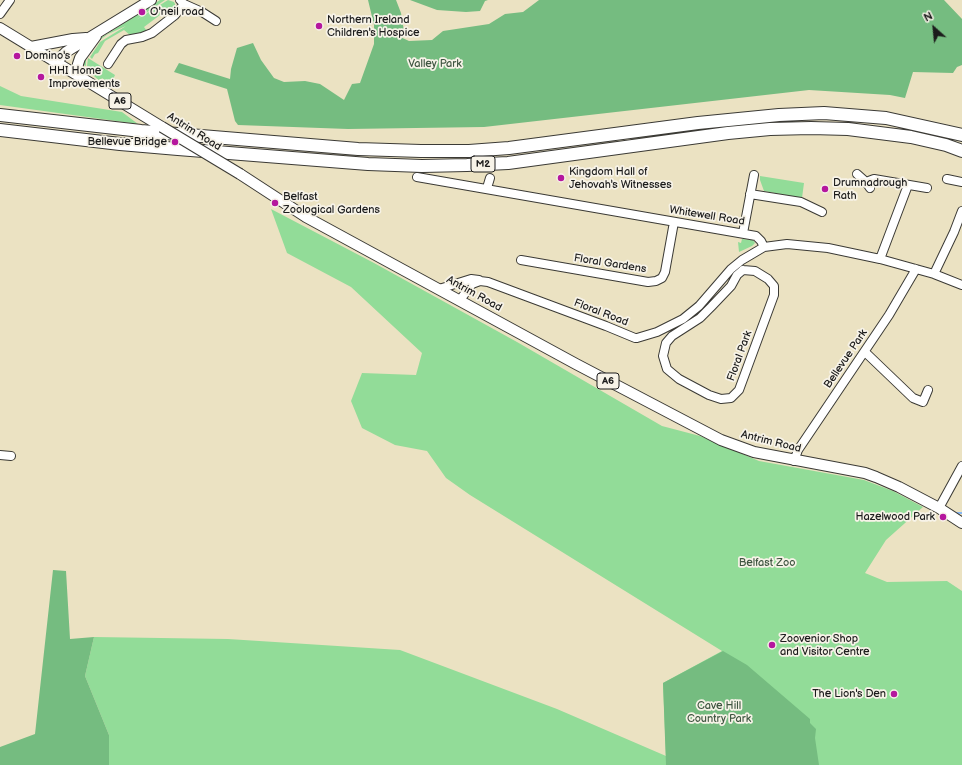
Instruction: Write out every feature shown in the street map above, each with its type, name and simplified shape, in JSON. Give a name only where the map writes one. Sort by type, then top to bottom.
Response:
[{"type":"highway","name":"M2","points":[[0,115],[148,132],[358,149],[421,151],[469,151],[509,148],[721,120],[824,113],[886,118],[962,135]]},
{"type":"highway","name":"M2","points":[[0,130],[178,150],[368,164],[422,166],[508,163],[728,133],[770,129],[848,129],[911,137],[946,145],[962,151]]},
{"type":"main road","points":[[56,62],[66,52],[152,0]]},
{"type":"main road","name":"Antrim Road","points":[[0,28],[240,174],[306,217],[576,364],[721,440],[754,452],[871,475],[899,487],[939,508],[962,523]]},
{"type":"main road","points":[[77,75],[80,58],[100,32]]},
{"type":"main road","points":[[31,47],[73,39],[89,38]]},
{"type":"street","points":[[0,14],[10,0]]},
{"type":"street","points":[[108,64],[121,44],[126,40],[142,37],[152,33],[175,15],[182,2],[216,21]]},
{"type":"street","points":[[856,174],[868,185],[874,179],[927,188]]},
{"type":"street","points":[[743,233],[754,175]]},
{"type":"street","name":"Whitewell Road","points":[[417,177],[743,233],[756,236],[764,247]]},
{"type":"street","points":[[487,188],[490,178]]},
{"type":"street","points":[[947,179],[962,182]]},
{"type":"street","points":[[880,259],[908,185]]},
{"type":"street","points":[[750,194],[801,202],[822,212]]},
{"type":"street","points":[[934,274],[954,232],[962,211]]},
{"type":"street","name":"Floral Gardens","points":[[521,260],[648,282],[656,281],[662,278],[665,272],[674,222]]},
{"type":"street","points":[[764,247],[778,244],[799,244],[828,248],[880,259],[934,274],[962,285]]},
{"type":"street","name":"Floral Road","points":[[480,281],[488,282],[635,338],[657,332],[683,319],[698,306],[731,269],[742,260],[764,247]]},
{"type":"street","name":"Bellevue Park","points":[[794,461],[798,450],[889,315],[916,269]]},
{"type":"street","name":"Floral Park","points":[[743,270],[756,271],[768,279],[774,286],[774,295],[739,390],[731,398],[721,399],[709,395],[679,379],[667,369],[663,356],[666,343],[672,336],[700,318],[723,295],[731,286],[736,275],[743,270]]},
{"type":"street","points":[[439,289],[471,280],[477,279],[480,281]]},
{"type":"street","points":[[460,300],[470,286],[480,281]]},
{"type":"street","points":[[715,288],[723,295]]},
{"type":"street","points":[[864,352],[913,398],[923,402],[928,390]]},
{"type":"street","points":[[0,455],[11,456]]},
{"type":"street","points":[[939,508],[962,466]]},
{"type":"green space","points":[[160,0],[165,0],[136,20],[168,0],[174,2],[175,4],[175,7],[171,13],[168,9],[144,27],[147,31],[142,34],[131,36],[124,30],[105,41],[98,53],[95,54],[92,59],[90,57],[100,42],[126,26],[108,34],[97,42],[90,51],[86,59],[86,66],[81,64],[96,41]]},
{"type":"green space","name":"Valley Park","points":[[368,0],[396,0],[401,13],[404,31],[396,35],[409,41],[432,40],[443,31],[489,24],[505,14],[523,12],[539,0],[944,0],[962,19],[962,65],[957,67],[953,73],[913,72],[905,98],[890,95],[809,90],[484,127],[348,129],[238,125],[235,121],[227,89],[174,72],[179,63],[230,79],[231,69],[237,48],[253,43],[261,60],[274,78],[284,82],[305,81],[320,84],[344,100],[352,84],[360,83],[374,44],[374,25]]},
{"type":"green space","points":[[410,0],[488,0],[485,1],[480,11],[466,12],[437,10]]},
{"type":"green space","points":[[88,58],[115,75],[110,86],[104,83],[106,81],[102,78],[100,81],[89,72],[87,66]]},
{"type":"green space","points":[[0,86],[21,96],[122,112],[138,124],[0,105]]},
{"type":"green space","points":[[760,176],[804,183],[802,198],[764,191]]},
{"type":"green space","name":"Belfast Zoo","points":[[271,209],[374,263],[517,342],[662,426],[700,436],[759,461],[864,480],[893,491],[923,507],[886,540],[865,573],[887,582],[947,581],[962,591],[962,765],[109,765],[109,735],[85,676],[94,637],[228,639],[400,650],[557,709],[666,756],[663,683],[722,651],[470,495],[446,478],[427,451],[395,445],[362,428],[351,401],[362,373],[416,375],[422,353],[351,287],[287,253]]},
{"type":"green space","points":[[742,239],[753,240],[755,243],[739,252],[738,242],[741,243]]},
{"type":"green space","points":[[53,570],[66,571],[70,639],[94,637],[85,676],[109,735],[109,765],[0,765],[0,747],[35,734]]},
{"type":"green space","name":"Cave Hill Country Park","points":[[723,651],[747,665],[810,719],[810,723],[816,729],[815,738],[819,765],[666,765],[663,683]]},
{"type":"waterway","points":[[957,513],[962,513]]},
{"type":"place","name":"O'neil road","points":[[142,12]]},
{"type":"place","name":"Northern Ireland Children's Hospice","points":[[319,26]]},
{"type":"place","name":"Domino's","points":[[17,56]]},
{"type":"place","name":"HHI Home Improvements","points":[[41,77]]},
{"type":"place","name":"Bellevue Bridge","points":[[175,142]]},
{"type":"place","name":"Kingdom Hall of Jehovah's Witnesses","points":[[561,178]]},
{"type":"place","name":"Drumnadrough Rath","points":[[825,189]]},
{"type":"place","name":"Belfast Zoological Gardens","points":[[275,203]]},
{"type":"place","name":"Hazelwood Park","points":[[943,517]]},
{"type":"place","name":"Zoovenior Shop and Visitor Centre","points":[[772,645]]},
{"type":"place","name":"The Lion's Den","points":[[894,694]]}]
